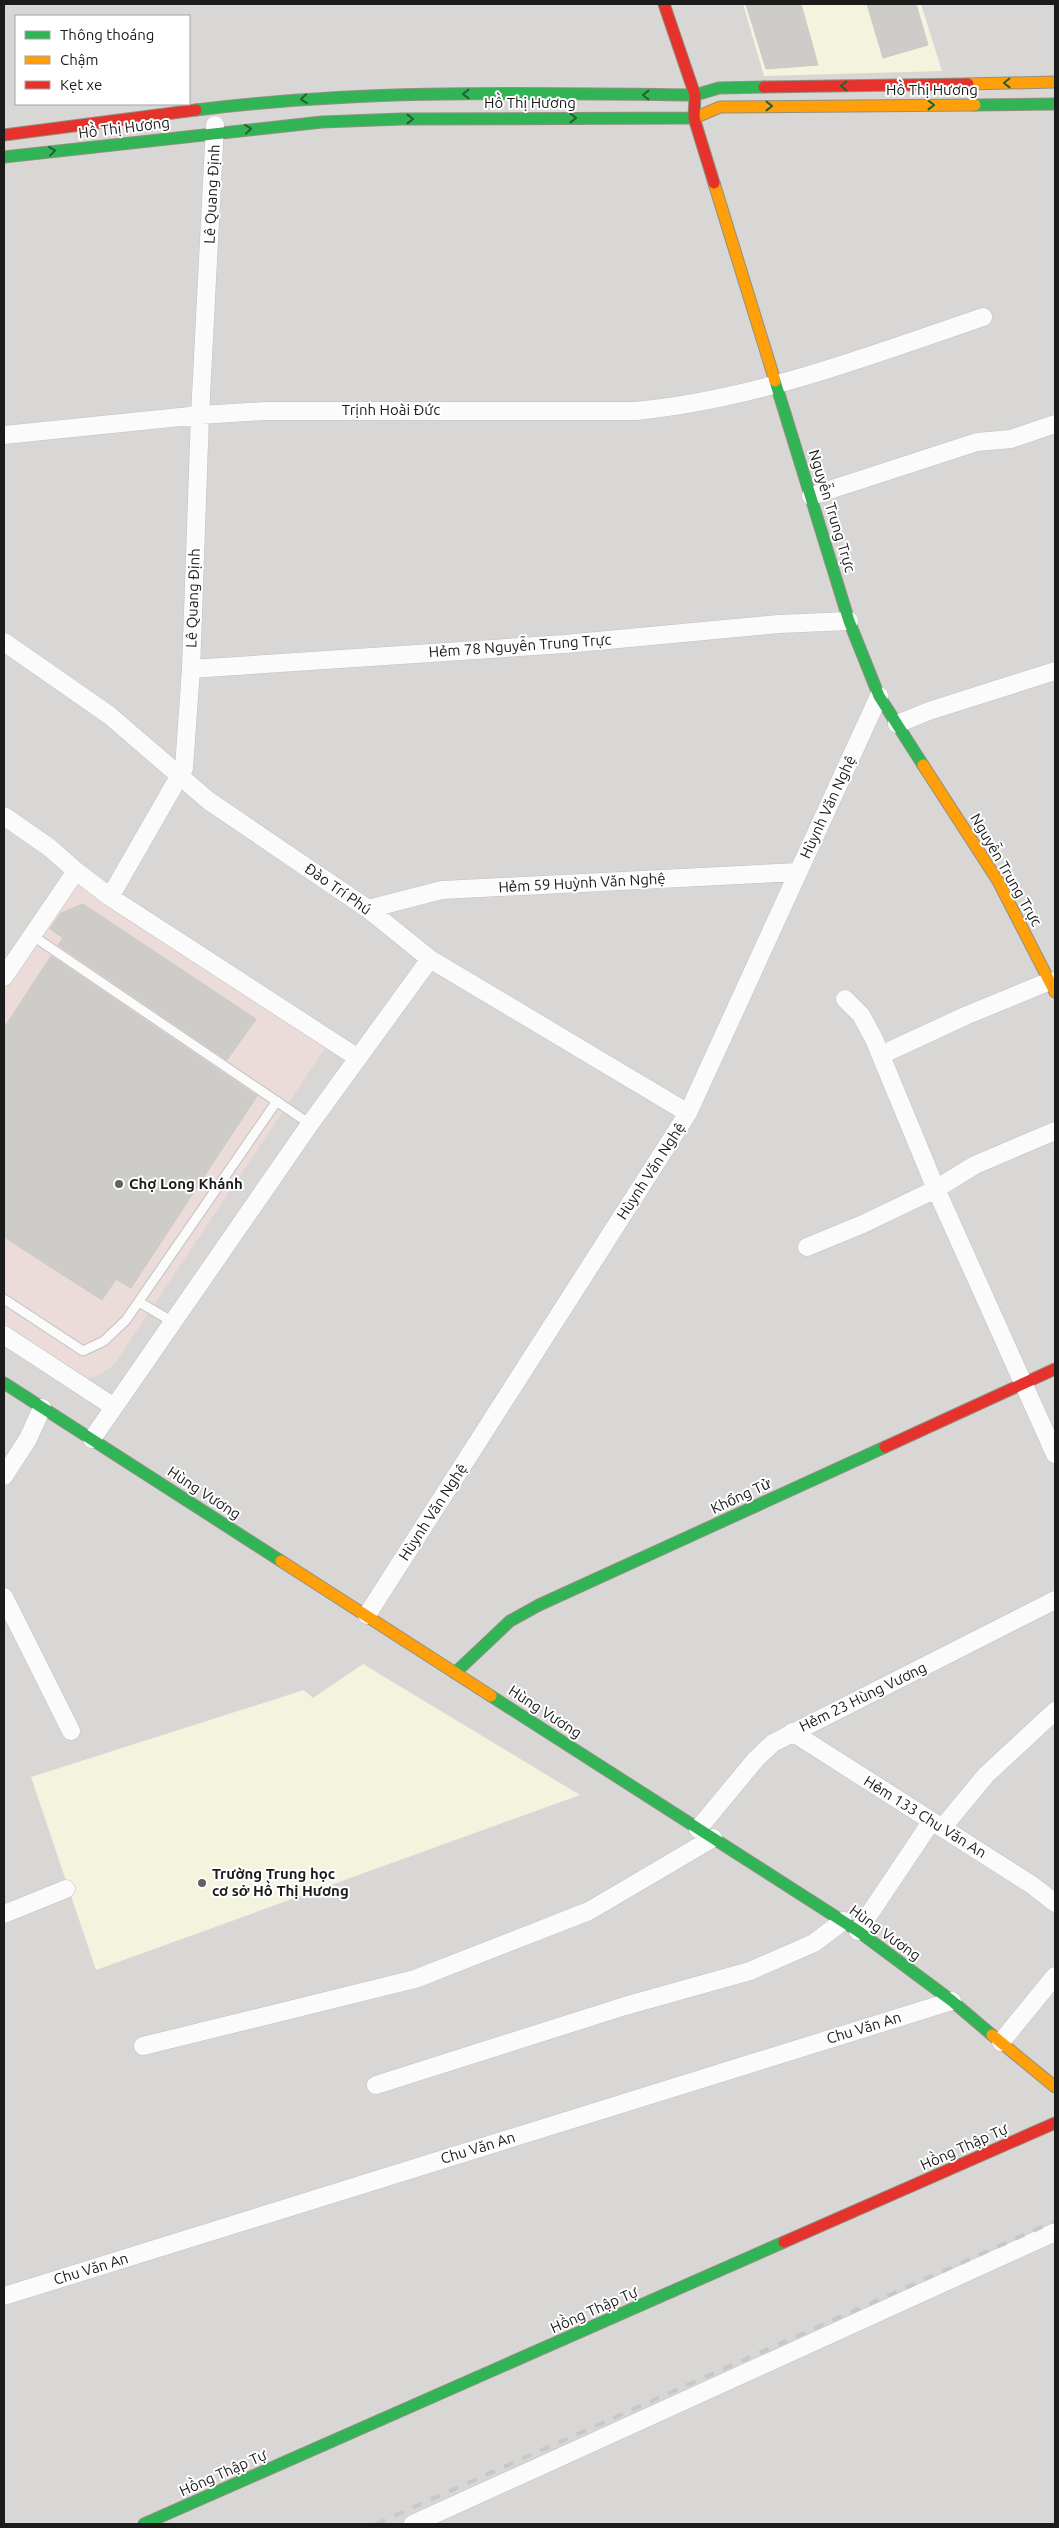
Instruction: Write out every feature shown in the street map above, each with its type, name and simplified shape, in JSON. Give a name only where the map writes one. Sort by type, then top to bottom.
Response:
[{"type":"main road","name":"Nguyễn Trung Trực","points":[[664,4],[695,95],[694,118],[849,621],[879,696],[998,881],[1053,986]]},
{"type":"main road","name":"Hồ Thị Hương","points":[[4,135],[213,108],[316,98],[417,94],[695,95],[719,88],[1055,82]]},
{"type":"main road","name":"Hồ Thị Hương","points":[[4,157],[215,132],[322,122],[402,119],[694,118],[720,107],[1055,104]]},
{"type":"main road","name":"Khổng Tử","points":[[455,1672],[510,1621],[539,1605],[1055,1369]]},
{"type":"main road","name":"Hùng Vương","points":[[4,1383],[858,1931],[952,2001],[1055,2087]]},
{"type":"main road","name":"Hồng Thập Tự","points":[[144,2524],[1055,2123]]},
{"type":"street","name":"Lê Quang Định","points":[[110,897],[180,778],[184,768],[191,669],[200,415],[215,132],[213,108]]},
{"type":"street","name":"Trịnh Hoài Đức","points":[[4,435],[200,415],[266,411],[353,409],[636,411],[720,398],[778,386],[983,317]]},
{"type":"street","points":[[812,496],[977,442],[1011,439],[1055,424]]},
{"type":"street","name":"Hẻm 78 Nguyễn Trung Trực","points":[[191,669],[565,644],[779,624],[849,621]]},
{"type":"street","name":"Đào Trí Phú","points":[[4,642],[109,715],[208,801],[368,909],[430,959],[688,1113]]},
{"type":"street","points":[[897,724],[929,711],[1055,671]]},
{"type":"street","name":"Hùynh Văn Nghệ","points":[[367,1615],[688,1113],[879,696]]},
{"type":"street","points":[[4,816],[50,848],[110,897],[358,1058]]},
{"type":"street","points":[[4,978],[76,871]]},
{"type":"street","name":"Hẻm 59 Huỳnh Văn Nghệ","points":[[368,909],[442,890],[798,872]]},
{"type":"street","points":[[92,1440],[310,1124],[430,959]]},
{"type":"street","points":[[881,1055],[965,1016],[1053,986]]},
{"type":"street","points":[[845,999],[861,1015],[881,1055],[936,1189],[1055,1454]]},
{"type":"street","points":[[807,1247],[863,1224],[936,1189],[975,1165],[1055,1131]]},
{"type":"street","points":[[4,1335],[114,1407]]},
{"type":"street","points":[[4,1476],[28,1439],[42,1408]]},
{"type":"street","points":[[4,1597],[71,1731]]},
{"type":"street","name":"Hẻm 23 Hùng Vương","points":[[698,1829],[756,1759],[792,1732],[1055,1600]]},
{"type":"street","points":[[858,1931],[937,1825],[986,1775],[1055,1711]]},
{"type":"street","name":"Hẻm 133 Chu Văn An","points":[[792,1732],[1032,1885],[1055,1903]]},
{"type":"street","points":[[143,2046],[415,1978],[589,1911],[713,1838]]},
{"type":"street","points":[[4,1914],[66,1890]]},
{"type":"street","points":[[376,2085],[625,2006],[750,1971],[814,1943],[843,1921]]},
{"type":"street","points":[[1001,2042],[1055,1976]]},
{"type":"street","name":"Chu Văn An","points":[[4,2296],[952,2001]]},
{"type":"street","points":[[413,2524],[1055,2232]]},
{"type":"lane","points":[[33,936],[310,1124]]},
{"type":"lane","points":[[4,1299],[83,1350],[104,1341],[126,1320],[139,1302],[276,1101]]},
{"type":"lane","points":[[139,1302],[173,1322]]},
{"type":"shaded area","points":[[4,4],[1055,4],[1055,2524],[4,2524]]},
{"type":"shaded area","points":[[743,4],[921,4],[942,71],[764,76]]},
{"type":"shaded area","name":"Chợ Long Khánh","points":[[78,881],[330,1041],[114,1365],[97,1376],[86,1379],[4,1327],[4,983]]},
{"type":"shaded area","name":"Trường Trung học cơ sở Hồ Thị Hương","points":[[363,1664],[580,1795],[96,1970],[31,1777],[304,1690],[313,1698]]},
{"type":"building","points":[[746,4],[801,4],[818,65],[766,69]]},
{"type":"building","points":[[867,4],[916,4],[928,45],[883,58]]},
{"type":"building","points":[[83,904],[256,1019],[227,1060],[58,945],[63,938],[50,929],[61,913]]},
{"type":"building","points":[[51,956],[257,1096],[131,1288],[116,1279],[102,1300],[4,1237],[4,1028]]},
{"type":"railway","points":[[376,2524],[1055,2221]]},
{"type":"traffic: fast","points":[[196,110],[258,103],[383,95],[507,93],[695,95],[719,88],[764,87]]},
{"type":"traffic: fast","points":[[975,105],[1055,104]]},
{"type":"traffic: fast","points":[[4,157],[322,122],[402,119],[694,118],[699,116]]},
{"type":"traffic: fast","points":[[775,381],[849,621],[879,696],[923,765]]},
{"type":"traffic: fast","points":[[4,1383],[281,1561]]},
{"type":"traffic: fast","points":[[455,1673],[510,1621],[539,1605],[885,1447]]},
{"type":"traffic: fast","points":[[491,1696],[858,1931],[952,2001],[992,2035]]},
{"type":"traffic: fast","points":[[144,2524],[784,2242]]},
{"type":"traffic: slow","points":[[968,84],[1055,82]]},
{"type":"traffic: slow","points":[[699,116],[720,107],[975,105]]},
{"type":"traffic: slow","points":[[714,183],[775,381]]},
{"type":"traffic: slow","points":[[923,765],[998,881],[1055,992]]},
{"type":"traffic: slow","points":[[281,1561],[491,1696]]},
{"type":"traffic: slow","points":[[992,2035],[1055,2087]]},
{"type":"traffic: jam","points":[[664,4],[695,95],[694,118],[714,183]]},
{"type":"traffic: jam","points":[[764,87],[968,84]]},
{"type":"traffic: jam","points":[[4,135],[196,110]]},
{"type":"traffic: jam","points":[[885,1447],[1055,1369]]},
{"type":"traffic: jam","points":[[784,2242],[1055,2123]]},
{"type":"place","name":"Chợ Long Khánh","points":[[119,1184]]},
{"type":"place","name":"Trường Trung học cơ sở Hồ Thị Hương","points":[[202,1883]]}]
